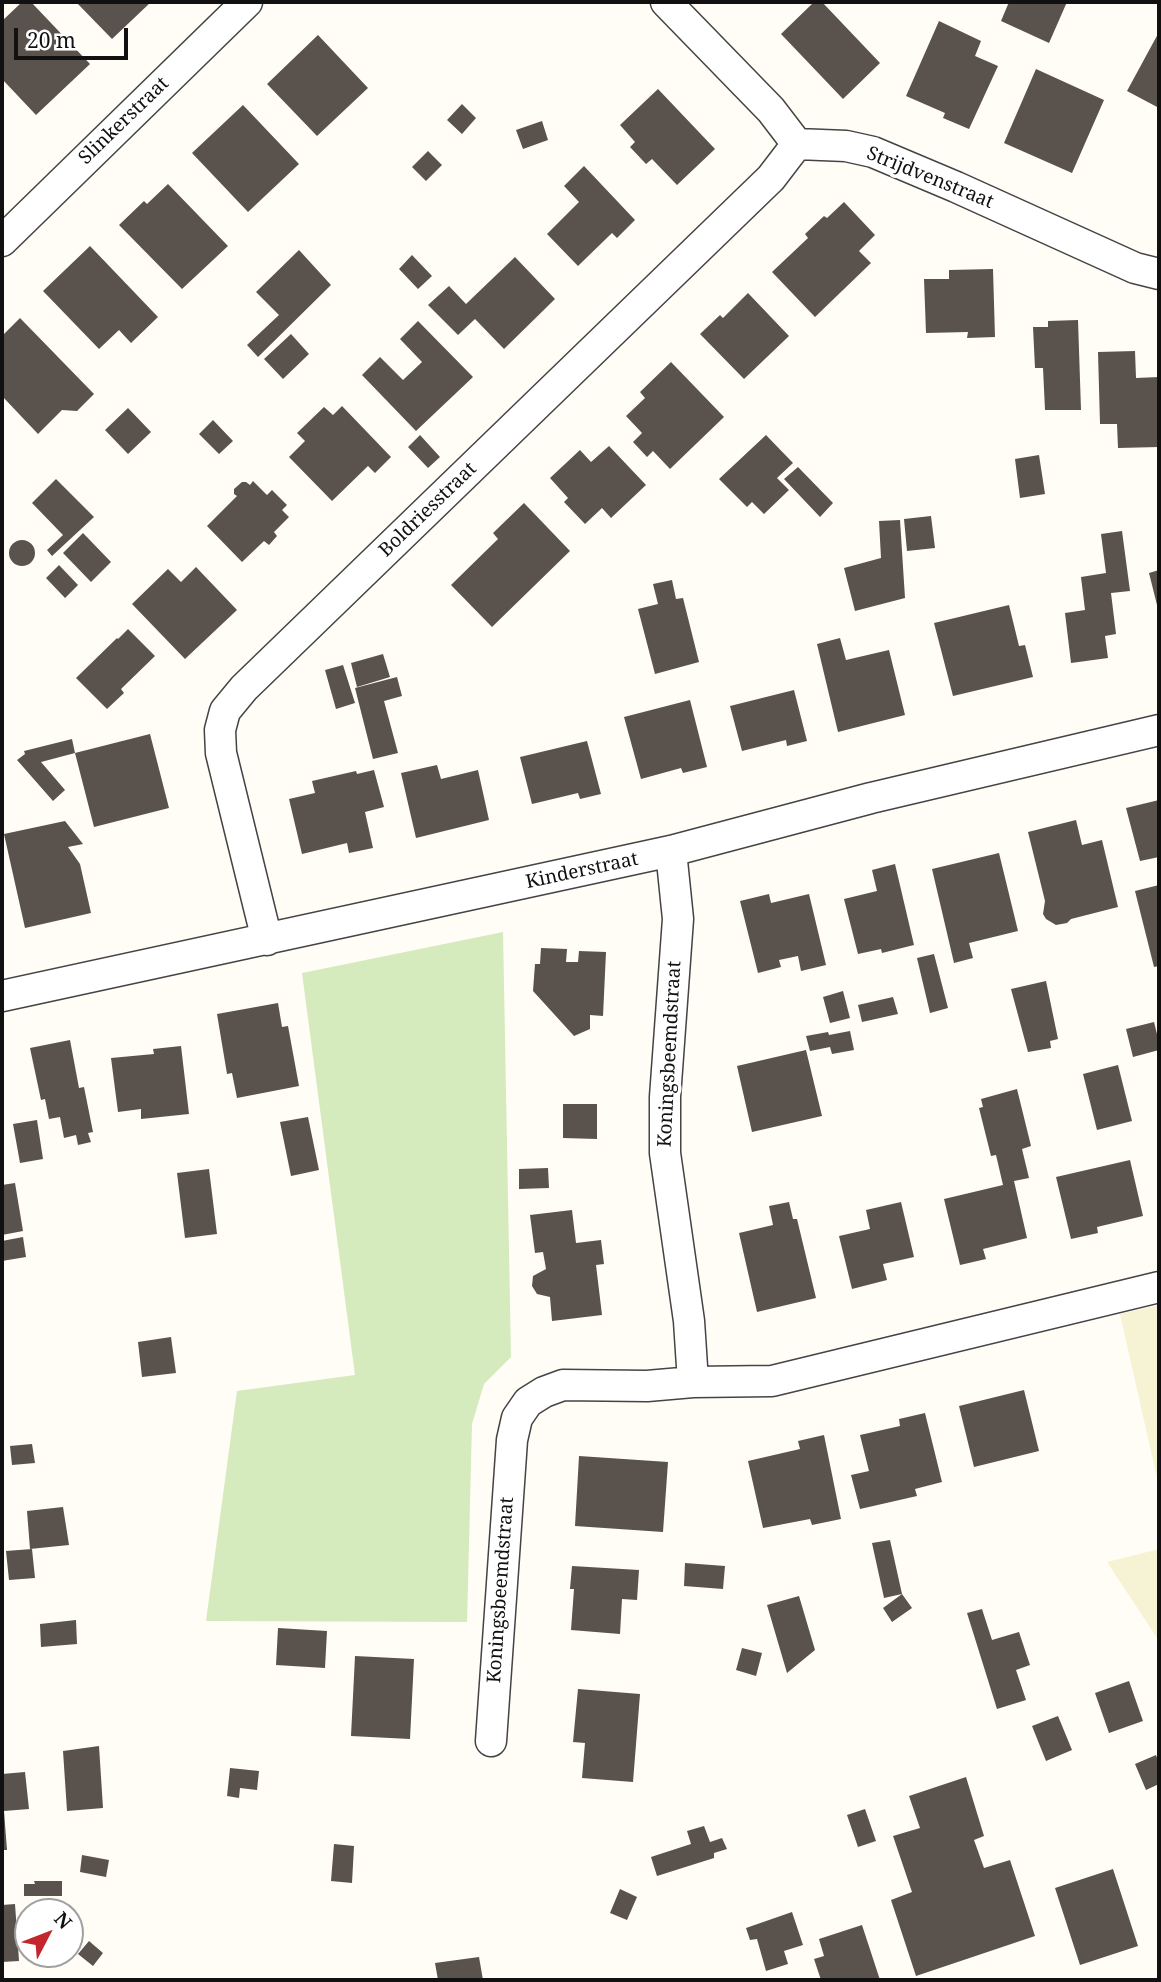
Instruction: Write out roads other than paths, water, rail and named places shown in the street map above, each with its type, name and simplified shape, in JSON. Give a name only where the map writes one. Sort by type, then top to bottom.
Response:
[{"type":"street","name":"Slinkerstraat","points":[[2,241],[247,2]]},
{"type":"street","points":[[666,2],[771,110],[797,144]]},
{"type":"street","name":"Strijdvenstraat","points":[[797,144],[846,146],[873,152],[1135,268],[1159,274]]},
{"type":"street","name":"Boldriesstraat","points":[[267,940],[221,753],[220,730],[225,711],[244,688],[771,178],[797,144]]},
{"type":"street","name":"Kinderstraat","points":[[2,996],[671,851],[871,798],[1159,730]]},
{"type":"street","name":"Koningsbeemdstraat","points":[[671,851],[678,919],[665,1097],[665,1153],[689,1321],[693,1382]]},
{"type":"street","name":"Koningsbeemdstraat","points":[[491,1741],[512,1440],[517,1418],[528,1402],[563,1385],[647,1386],[693,1382],[772,1381],[1159,1287]]}]
